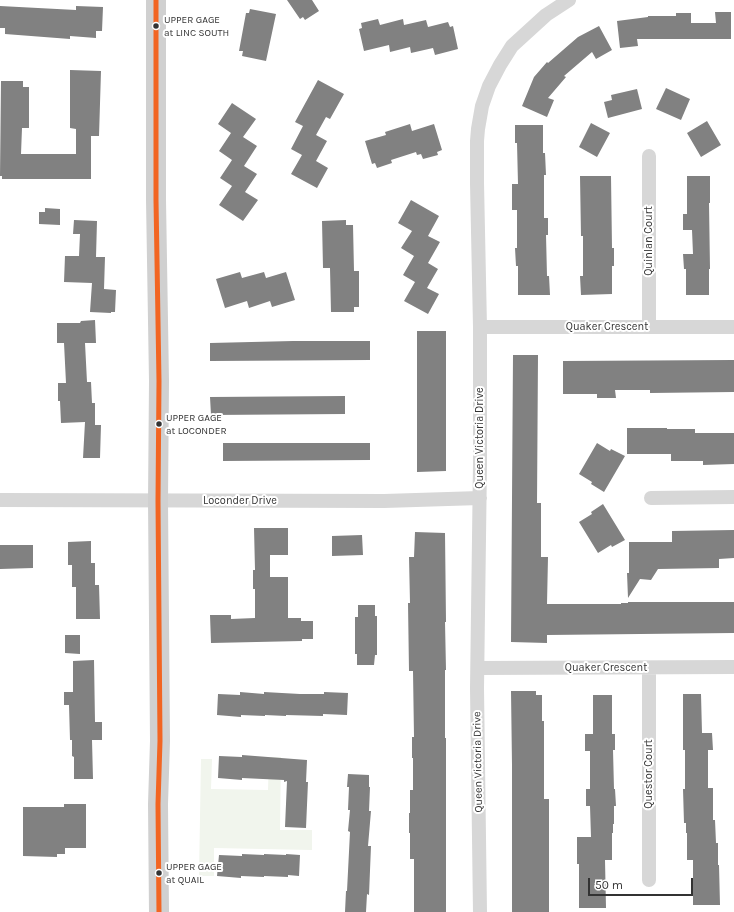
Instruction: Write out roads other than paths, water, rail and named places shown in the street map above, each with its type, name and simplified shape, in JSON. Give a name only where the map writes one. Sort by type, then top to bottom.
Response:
[{"type":"main road","points":[[156,0],[156,200],[159,381],[159,912]]},
{"type":"street","name":"Queen Victoria Drive","points":[[480,912],[478,668],[480,327],[477,141],[482,106],[489,86],[512,46],[546,15],[569,0]]},
{"type":"street","name":"Quinlan Court","points":[[649,327],[650,156]]},
{"type":"street","name":"Quaker Crescent","points":[[480,327],[734,328]]},
{"type":"street","points":[[651,498],[734,497]]},
{"type":"street","name":"Loconder Drive","points":[[0,500],[384,501],[480,498]]},
{"type":"street","name":"Quaker Crescent","points":[[478,668],[734,667]]},
{"type":"street","name":"Questor Court","points":[[649,668],[649,880]]},
{"type":"place","name":"UPPER GAGE at LINC SOUTH","points":[[156,26]]},
{"type":"place","name":"UPPER GAGE at LOCONDER","points":[[159,424]]},
{"type":"place","name":"UPPER GAGE at QUAIL","points":[[159,873]]}]
